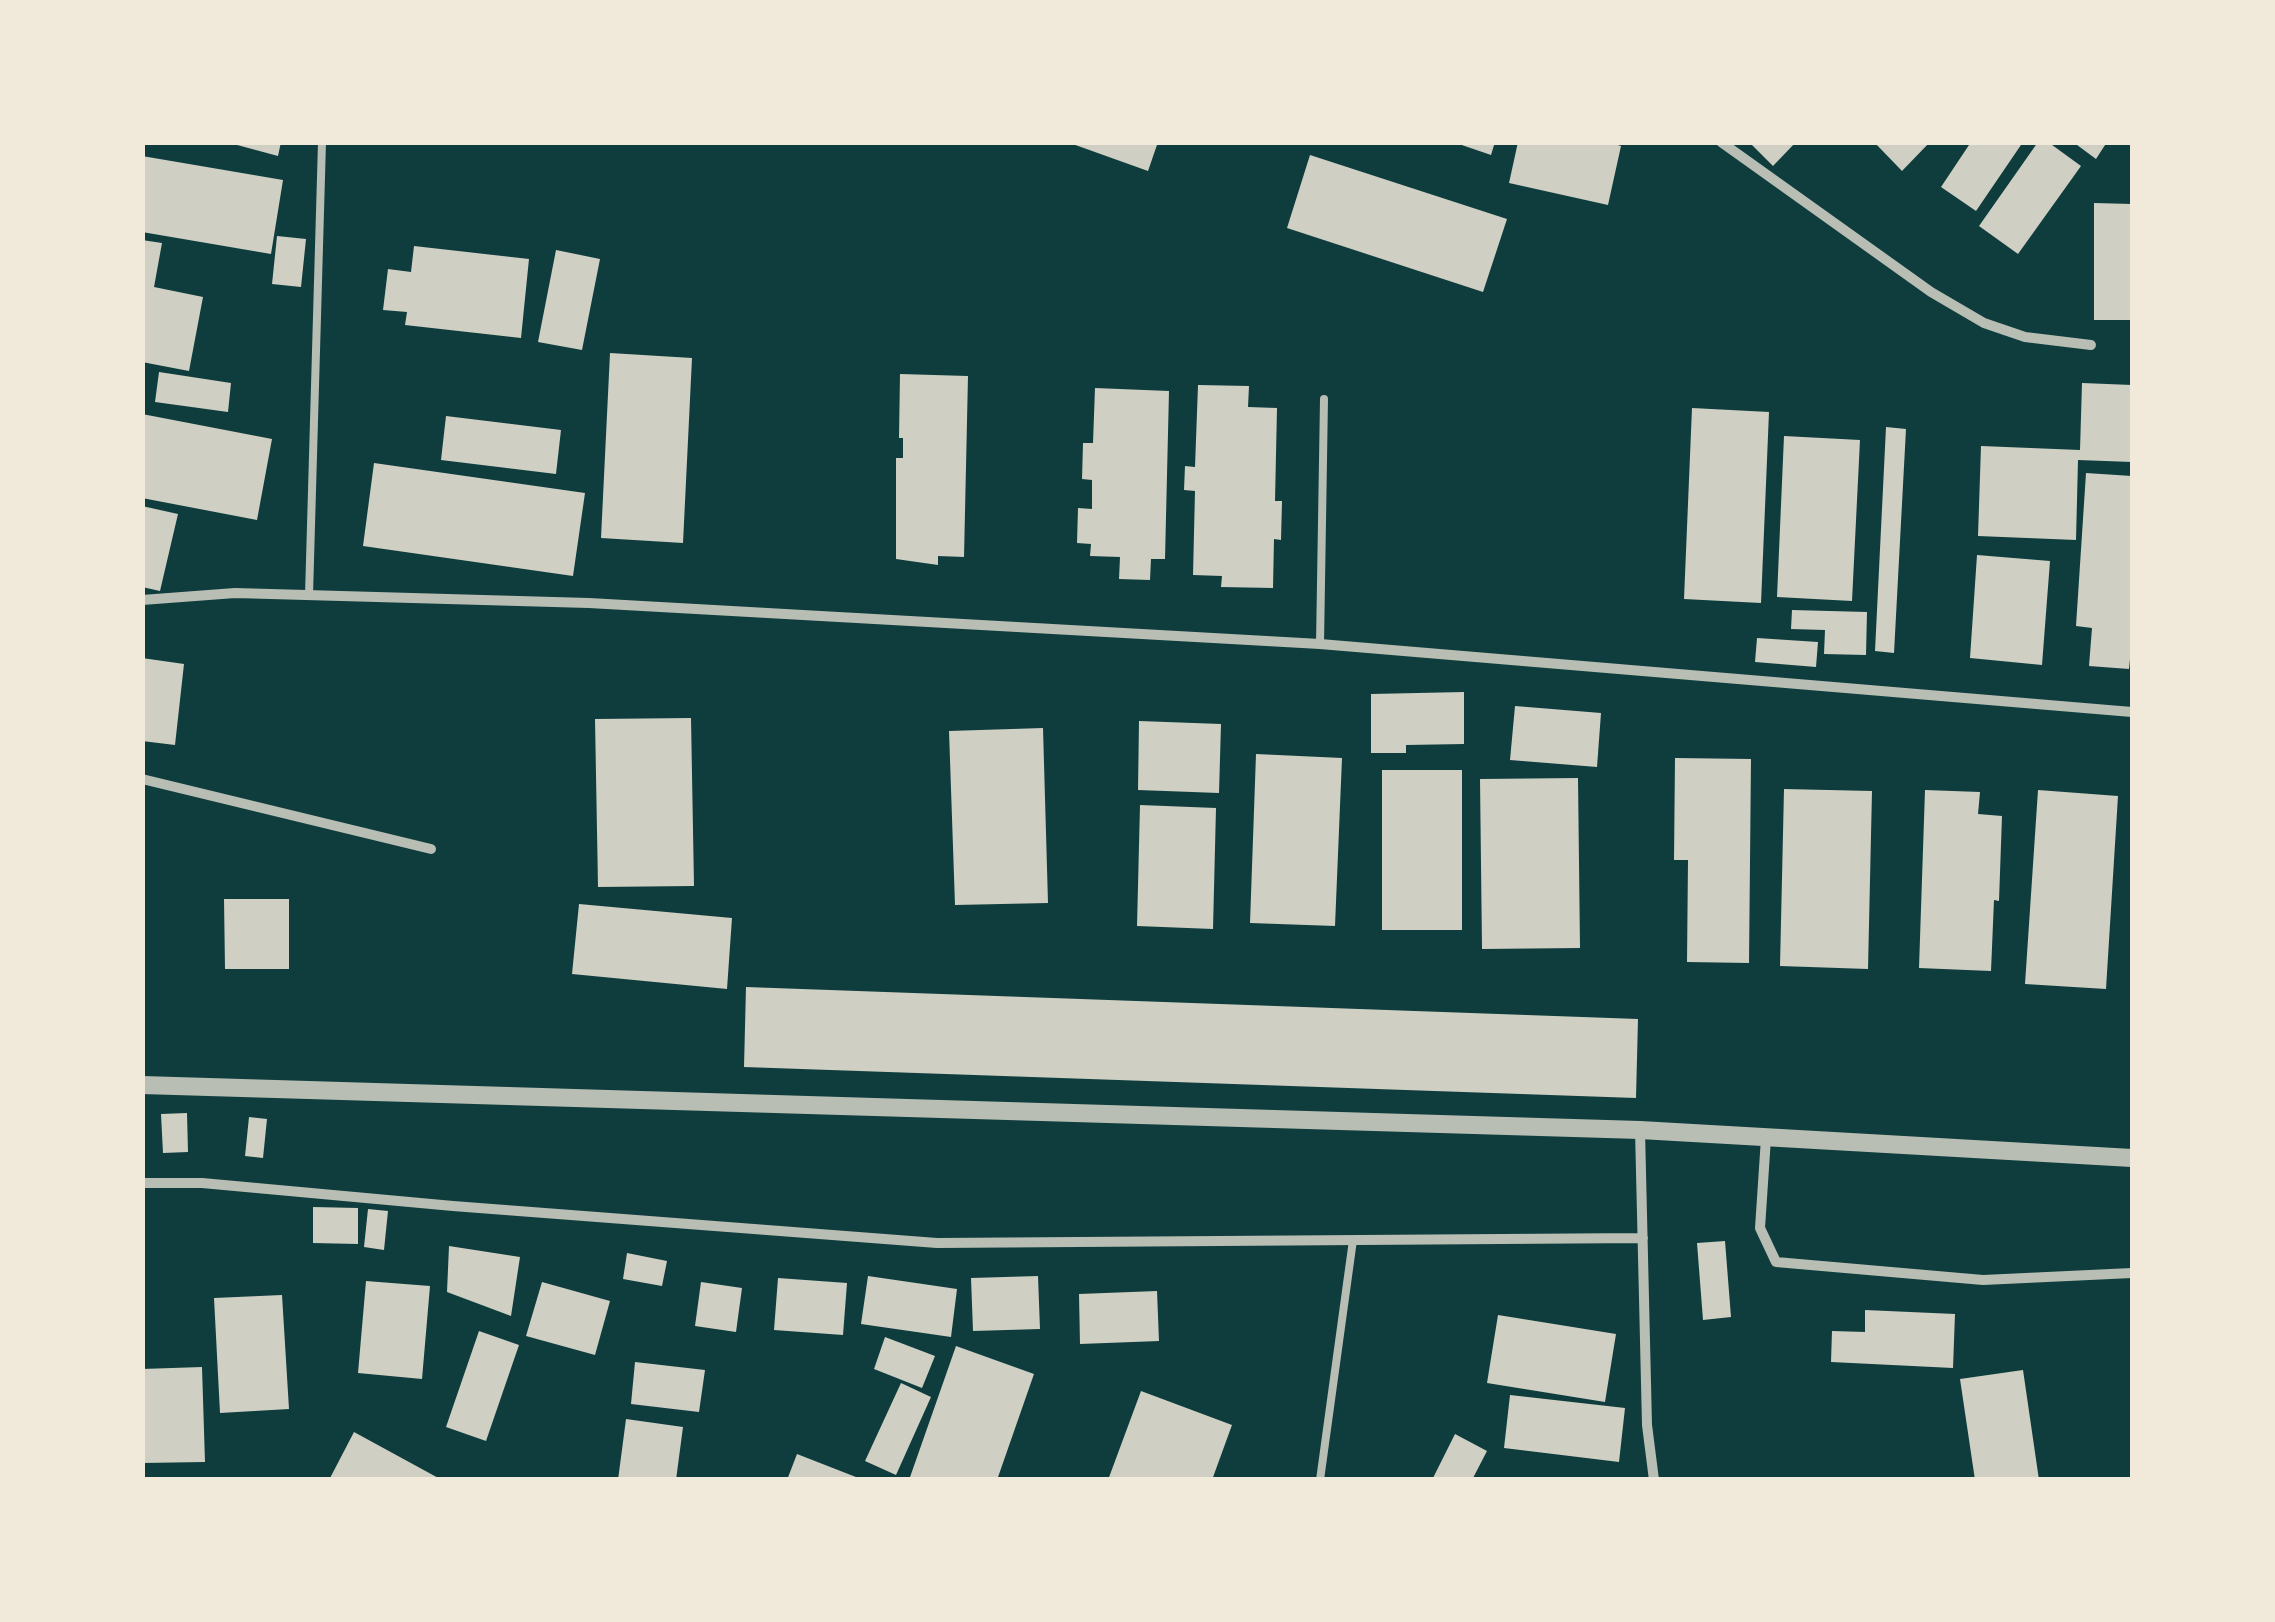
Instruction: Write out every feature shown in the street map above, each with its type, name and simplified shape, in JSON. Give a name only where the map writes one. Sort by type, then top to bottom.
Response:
[{"type":"street","points":[[1721,142],[1931,292],[1984,324],[2025,336],[2092,346]]},
{"type":"street","points":[[142,600],[236,593],[590,604],[1320,644],[2132,712]]},
{"type":"street","points":[[142,780],[431,849]]},
{"type":"street","points":[[142,1085],[1640,1130],[2132,1158]]},
{"type":"street","points":[[1640,1130],[1647,1425],[1654,1480]]},
{"type":"street","points":[[1766,1138],[1760,1228],[1776,1262],[1983,1280],[2132,1273]]},
{"type":"street","points":[[142,1183],[202,1182],[454,1206],[937,1243],[1643,1238]]},
{"type":"lane","points":[[309,596],[322,142]]},
{"type":"lane","points":[[1320,644],[1324,399]]},
{"type":"lane","points":[[1320,1480],[1353,1240]]},
{"type":"building","points":[[226,142],[281,142],[278,156]]},
{"type":"building","points":[[1067,142],[1158,142],[1148,171]]},
{"type":"building","points":[[1453,142],[1495,142],[1491,155]]},
{"type":"building","points":[[1518,142],[1608,142],[1621,146],[1608,205],[1509,183]]},
{"type":"building","points":[[1749,142],[1796,142],[1773,166]]},
{"type":"building","points":[[1874,142],[1930,142],[1902,171]]},
{"type":"building","points":[[1971,142],[2023,142],[1976,211],[1941,187]]},
{"type":"building","points":[[2038,142],[2048,142],[2081,166],[2018,254],[1979,226]]},
{"type":"building","points":[[2073,142],[2107,142],[2096,159]]},
{"type":"building","points":[[1310,155],[1507,219],[1483,292],[1287,228]]},
{"type":"building","points":[[142,156],[283,180],[271,254],[142,232]]},
{"type":"building","points":[[2094,203],[2132,204],[2132,320],[2094,320]]},
{"type":"building","points":[[277,236],[306,239],[301,287],[272,284]]},
{"type":"building","points":[[142,240],[162,243],[154,287],[203,297],[189,371],[142,362]]},
{"type":"building","points":[[414,246],[529,259],[521,338],[405,325],[407,312],[383,310],[388,269],[411,272]]},
{"type":"building","points":[[556,250],[600,259],[582,350],[538,342]]},
{"type":"building","points":[[610,353],[692,358],[683,543],[601,538]]},
{"type":"building","points":[[159,372],[231,383],[228,412],[155,402]]},
{"type":"building","points":[[900,374],[968,376],[964,557],[938,556],[938,565],[896,559],[896,458],[903,458],[903,438],[899,438]]},
{"type":"building","points":[[2082,383],[2132,385],[2132,462],[2078,460],[2076,540],[1978,536],[1981,446],[2080,450]]},
{"type":"building","points":[[1198,385],[1249,386],[1248,407],[1277,408],[1275,501],[1282,501],[1281,540],[1274,539],[1273,588],[1221,587],[1222,576],[1193,575],[1195,491],[1184,490],[1185,466],[1195,467]]},
{"type":"building","points":[[1095,388],[1169,391],[1165,559],[1151,559],[1150,580],[1119,579],[1120,557],[1090,556],[1091,544],[1077,543],[1078,508],[1092,509],[1092,480],[1082,479],[1083,443],[1093,443]]},
{"type":"building","points":[[1692,408],[1769,412],[1761,603],[1684,599]]},
{"type":"building","points":[[142,414],[272,439],[257,520],[142,498]]},
{"type":"building","points":[[446,416],[561,430],[556,474],[441,460]]},
{"type":"building","points":[[1886,427],[1906,429],[1894,653],[1875,651]]},
{"type":"building","points":[[1784,436],[1860,440],[1852,601],[1777,597]]},
{"type":"building","points":[[374,463],[585,493],[573,576],[363,546]]},
{"type":"building","points":[[2086,473],[2132,476],[2129,669],[2089,666],[2092,628],[2076,626]]},
{"type":"building","points":[[142,506],[178,514],[160,591],[142,587]]},
{"type":"building","points":[[1977,555],[2050,561],[2042,665],[1970,658]]},
{"type":"building","points":[[1792,610],[1867,612],[1866,655],[1824,654],[1825,630],[1791,629]]},
{"type":"building","points":[[1757,638],[1818,642],[1816,667],[1755,662]]},
{"type":"building","points":[[142,658],[184,664],[175,745],[142,741]]},
{"type":"building","points":[[1464,692],[1464,744],[1406,745],[1406,753],[1371,753],[1371,694]]},
{"type":"building","points":[[1515,706],[1601,713],[1597,767],[1510,760]]},
{"type":"building","points":[[691,718],[694,886],[598,887],[595,719]]},
{"type":"building","points":[[1139,721],[1221,724],[1219,793],[1138,790]]},
{"type":"building","points":[[1043,728],[1048,903],[955,905],[949,731]]},
{"type":"building","points":[[1256,754],[1342,758],[1335,926],[1250,923]]},
{"type":"building","points":[[1675,758],[1751,759],[1749,963],[1687,962],[1688,860],[1674,860]]},
{"type":"building","points":[[1382,770],[1462,770],[1462,930],[1382,930]]},
{"type":"building","points":[[1578,778],[1580,948],[1482,949],[1480,779]]},
{"type":"building","points":[[1784,789],[1872,791],[1868,969],[1780,966]]},
{"type":"building","points":[[1925,790],[1980,792],[1978,814],[2002,816],[1999,901],[1994,900],[1991,971],[1919,968]]},
{"type":"building","points":[[2038,790],[2118,796],[2106,989],[2025,984]]},
{"type":"building","points":[[1140,805],[1216,808],[1213,929],[1137,926]]},
{"type":"building","points":[[224,899],[289,899],[289,969],[225,969]]},
{"type":"building","points":[[579,904],[732,918],[727,989],[572,974]]},
{"type":"building","points":[[746,987],[1638,1019],[1636,1098],[744,1067]]},
{"type":"building","points":[[187,1113],[188,1152],[163,1153],[161,1114]]},
{"type":"building","points":[[249,1117],[267,1119],[263,1158],[245,1156]]},
{"type":"building","points":[[313,1207],[358,1208],[358,1244],[313,1243]]},
{"type":"building","points":[[368,1209],[388,1211],[384,1250],[364,1247]]},
{"type":"building","points":[[1725,1241],[1731,1317],[1703,1320],[1697,1243]]},
{"type":"building","points":[[449,1246],[520,1257],[511,1316],[447,1292]]},
{"type":"building","points":[[627,1253],[667,1261],[662,1286],[623,1279]]},
{"type":"building","points":[[868,1276],[957,1289],[951,1337],[861,1324]]},
{"type":"building","points":[[1038,1276],[1040,1329],[973,1331],[971,1278]]},
{"type":"building","points":[[778,1278],[847,1283],[843,1335],[774,1330]]},
{"type":"building","points":[[366,1281],[430,1286],[422,1379],[358,1373]]},
{"type":"building","points":[[542,1282],[610,1301],[595,1355],[526,1336]]},
{"type":"building","points":[[701,1282],[742,1288],[736,1332],[695,1326]]},
{"type":"building","points":[[1157,1291],[1159,1341],[1080,1344],[1079,1294]]},
{"type":"building","points":[[282,1295],[289,1409],[220,1413],[214,1298]]},
{"type":"building","points":[[1865,1310],[1955,1314],[1953,1368],[1831,1362],[1832,1331],[1865,1332]]},
{"type":"building","points":[[1498,1315],[1616,1334],[1605,1402],[1487,1383]]},
{"type":"building","points":[[479,1331],[519,1345],[486,1441],[446,1427]]},
{"type":"building","points":[[885,1337],[935,1356],[922,1388],[874,1369]]},
{"type":"building","points":[[956,1346],[1034,1374],[997,1480],[909,1480]]},
{"type":"building","points":[[635,1362],[705,1370],[699,1412],[631,1404]]},
{"type":"building","points":[[202,1367],[205,1462],[142,1463],[142,1369]]},
{"type":"building","points":[[2023,1370],[2039,1480],[1975,1480],[1960,1379]]},
{"type":"building","points":[[901,1383],[931,1397],[896,1475],[865,1461]]},
{"type":"building","points":[[1141,1391],[1232,1425],[1212,1480],[1108,1480]]},
{"type":"building","points":[[1510,1395],[1625,1408],[1619,1462],[1504,1448]]},
{"type":"building","points":[[626,1419],[683,1427],[676,1480],[618,1480]]},
{"type":"building","points":[[354,1432],[442,1480],[329,1480]]},
{"type":"building","points":[[1455,1434],[1487,1451],[1472,1480],[1432,1480]]},
{"type":"building","points":[[797,1454],[861,1479],[861,1480],[787,1480]]}]
